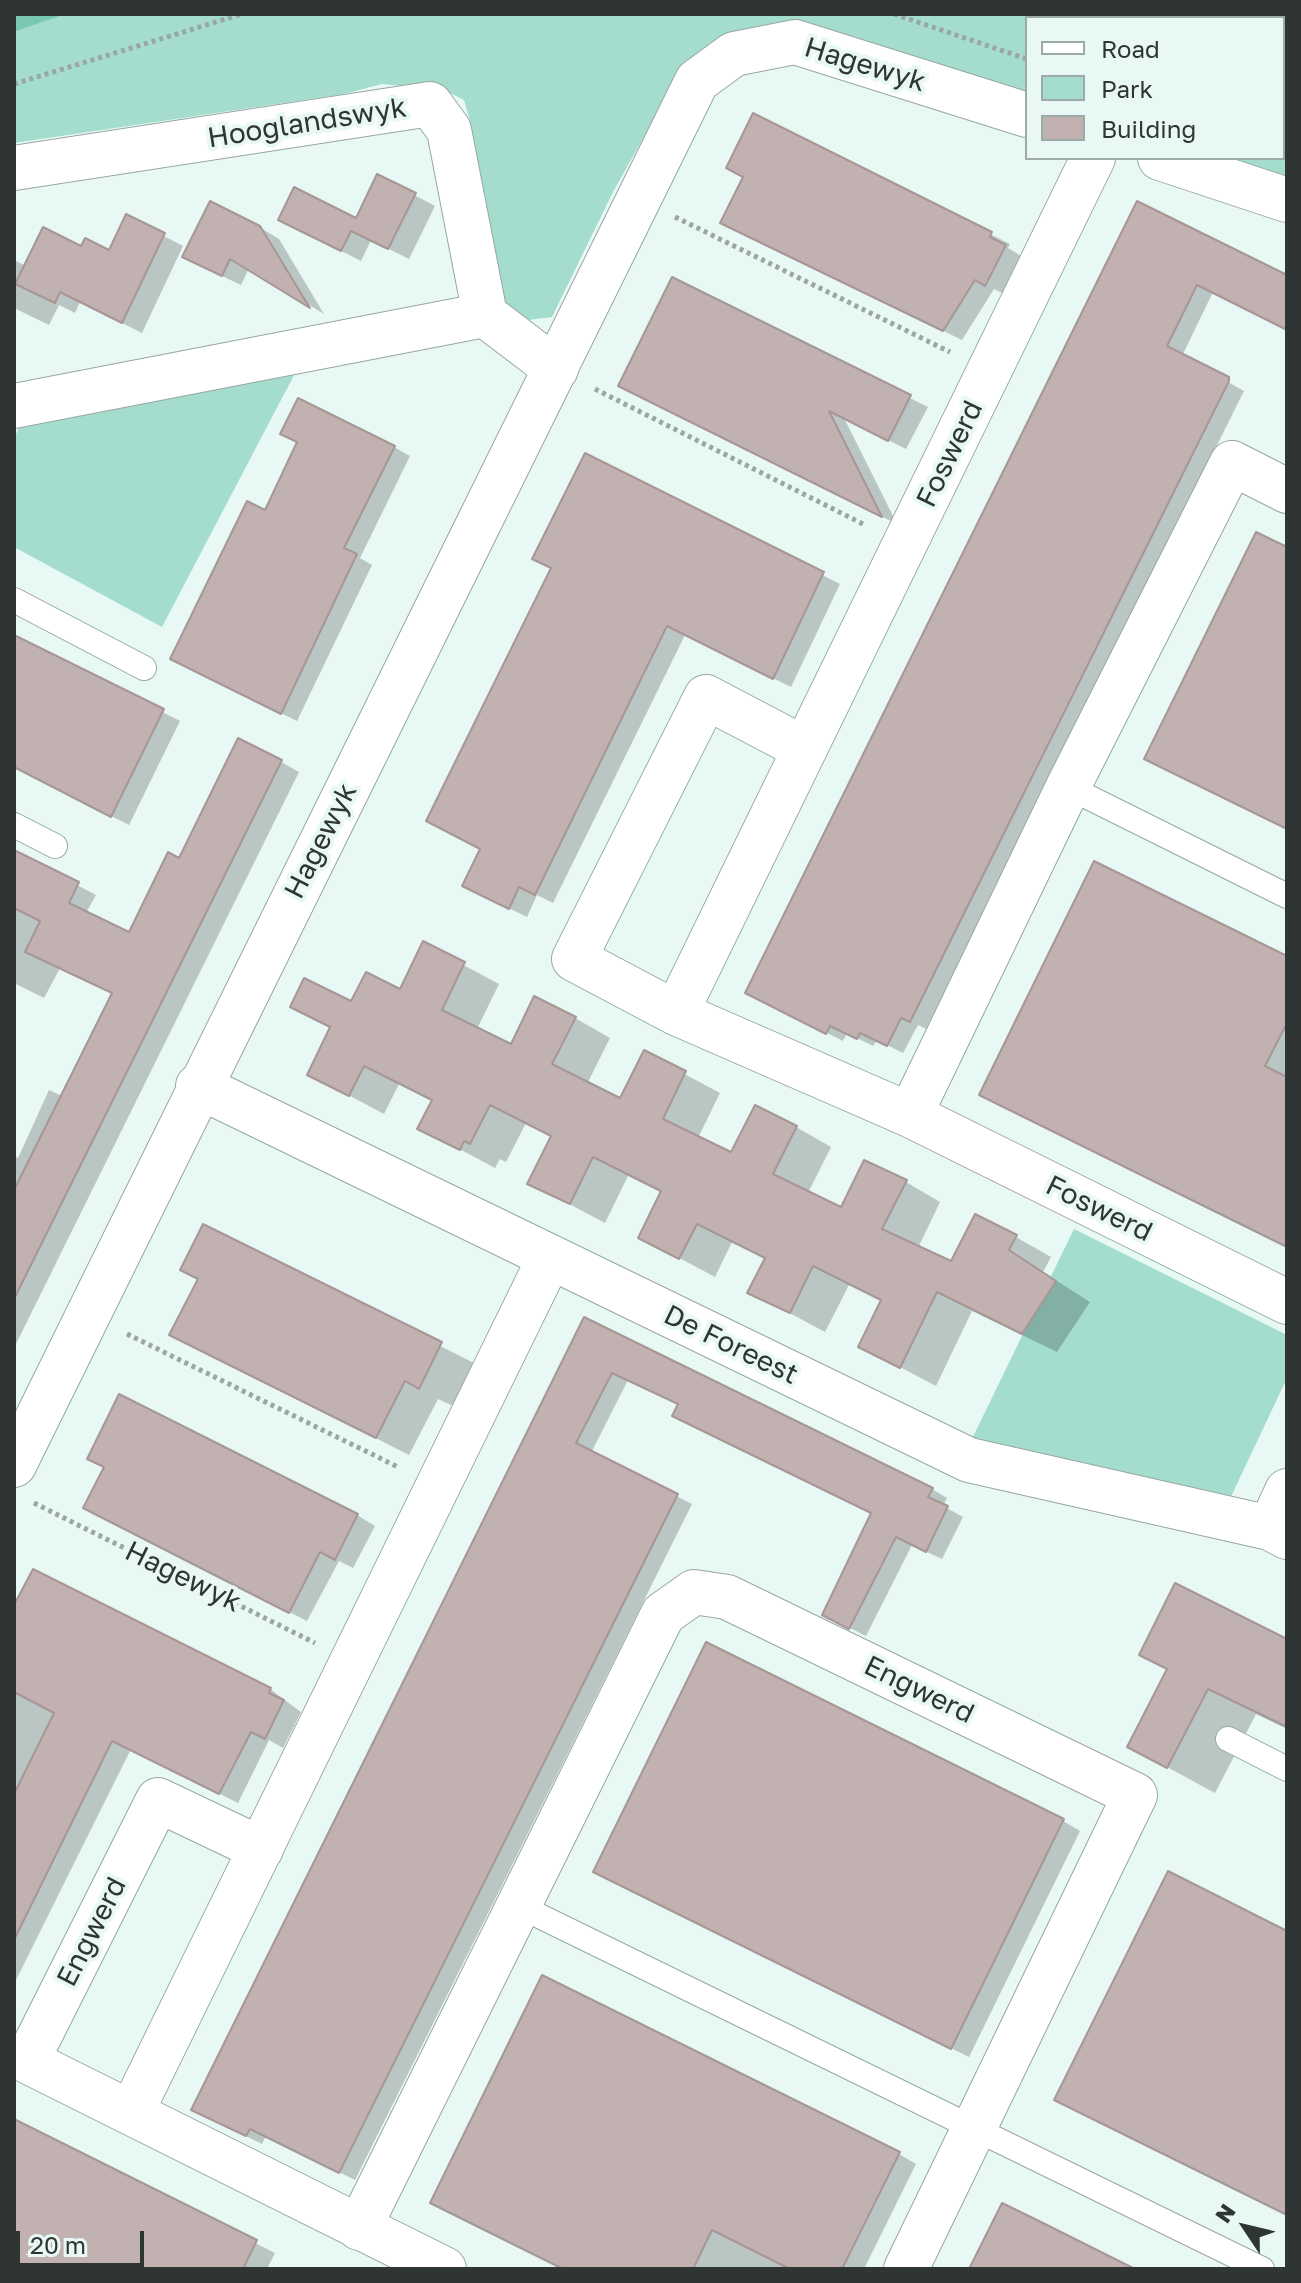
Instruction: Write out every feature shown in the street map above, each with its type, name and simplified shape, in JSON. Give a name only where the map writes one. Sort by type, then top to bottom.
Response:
[{"type":"street","name":"Hagewyk","points":[[20,1482],[87,1314],[697,81],[734,54],[795,42],[1025,114]]},
{"type":"street","name":"Hooglandswyk","points":[[14,168],[430,104],[449,130],[485,315]]},
{"type":"street","name":"Foswerd","points":[[676,1013],[1092,160]]},
{"type":"street","points":[[1166,160],[1287,200]]},
{"type":"street","points":[[14,406],[485,315],[556,369]]},
{"type":"street","points":[[910,1115],[1068,787],[1232,463],[1287,491]]},
{"type":"street","name":"Foswerd","points":[[805,749],[706,697],[574,959],[676,1013],[910,1115],[1287,1302]]},
{"type":"street","name":"De Foreest","points":[[198,1086],[969,1460],[1281,1519]]},
{"type":"street","points":[[132,2111],[550,1257]]},
{"type":"street","name":"Engwerd","points":[[359,2228],[663,1614],[694,1592],[727,1597],[1135,1795],[906,2269]]},
{"type":"street","name":"Engwerd","points":[[261,1849],[158,1800],[27,2061],[444,2269]]},
{"type":"lane","points":[[14,600],[144,668]]},
{"type":"lane","points":[[1068,787],[1287,896]]},
{"type":"lane","points":[[14,825],[55,846]]},
{"type":"lane","points":[[1228,1739],[1287,1769]]},
{"type":"lane","points":[[519,1906],[1262,2269]]},
{"type":"path","points":[[14,84],[242,14]]},
{"type":"path","points":[[894,14],[1025,58]]},
{"type":"path","points":[[639,199],[990,372]]},
{"type":"path","points":[[556,369],[905,546]]},
{"type":"path","points":[[87,1314],[438,1487]]},
{"type":"path","name":"Hagewyk","points":[[20,1482],[352,1661]]},
{"type":"green space","points":[[66,14],[1287,14],[1287,195],[1181,160],[1285,160],[1285,16],[1025,16],[1025,107],[785,32],[664,101],[613,192],[552,317],[520,321],[510,316],[478,247],[472,128],[464,100],[444,90],[382,84],[344,94],[14,143],[14,32]]},
{"type":"green space","points":[[313,339],[162,627],[14,547],[14,438],[40,385]]},
{"type":"green space","points":[[1074,1229],[1287,1335],[1287,1378],[1228,1503],[969,1445]]},
{"type":"shaded area","points":[[14,14],[66,14],[14,32]]},
{"type":"building","points":[[753,113],[992,232],[990,237],[1006,245],[985,286],[975,280],[943,331],[720,223],[743,177],[726,168]]},
{"type":"building","points":[[377,174],[416,193],[388,249],[351,231],[341,251],[278,220],[294,187],[356,218]]},
{"type":"building","points":[[210,201],[260,226],[310,308],[230,259],[222,276],[182,257]]},
{"type":"building","points":[[1137,201],[1287,275],[1287,330],[1197,285],[1167,346],[1229,377],[1229,381],[910,1022],[901,1018],[887,1046],[860,1033],[857,1039],[830,1026],[826,1034],[745,993]]},
{"type":"building","points":[[126,214],[165,233],[122,323],[60,292],[55,303],[15,284],[43,227],[81,246],[85,238],[109,250]]},
{"type":"building","points":[[672,277],[911,395],[888,441],[829,411],[882,517],[618,386]]},
{"type":"building","points":[[298,398],[395,446],[344,548],[357,554],[281,714],[170,659],[247,501],[265,510],[297,442],[280,434]]},
{"type":"building","points":[[585,453],[824,572],[773,679],[667,626],[535,895],[519,887],[509,909],[462,886],[480,849],[426,821],[551,568],[532,559]]},
{"type":"building","points":[[1256,532],[1287,547],[1287,829],[1144,759]]},
{"type":"building","points":[[14,635],[164,709],[111,817],[14,767]]},
{"type":"building","points":[[238,738],[282,760],[14,1299],[14,1190],[112,993],[25,952],[40,921],[14,908],[14,850],[79,882],[69,903],[129,932],[168,852],[179,858]]},
{"type":"building","points":[[1094,861],[1287,956],[1287,1023],[1265,1066],[1287,1077],[1287,1247],[979,1095]]},
{"type":"building","points":[[423,941],[465,962],[442,1010],[511,1044],[534,996],[576,1017],[552,1064],[620,1098],[644,1050],[686,1071],[663,1119],[731,1152],[755,1105],[797,1126],[773,1174],[841,1207],[864,1160],[907,1180],[882,1229],[951,1261],[975,1214],[1017,1235],[1009,1250],[1056,1281],[1022,1334],[937,1292],[900,1368],[858,1347],[881,1300],[813,1266],[790,1313],[747,1293],[765,1258],[697,1224],[679,1259],[638,1238],[661,1191],[593,1157],[570,1204],[527,1184],[551,1136],[490,1105],[470,1144],[464,1141],[460,1150],[417,1129],[432,1100],[364,1066],[349,1096],[307,1075],[330,1027],[290,1007],[304,978],[351,1001],[366,972],[400,989]]},
{"type":"building","points":[[203,1224],[442,1342],[419,1389],[405,1381],[376,1438],[169,1335],[198,1279],[180,1270]]},
{"type":"building","points":[[584,1317],[933,1488],[928,1497],[948,1506],[926,1552],[896,1537],[849,1629],[822,1615],[871,1513],[672,1416],[678,1404],[612,1373],[576,1443],[678,1494],[339,2173],[250,2129],[246,2136],[191,2110]]},
{"type":"building","points":[[119,1394],[358,1514],[335,1560],[320,1552],[289,1613],[83,1508],[104,1467],[87,1459]]},
{"type":"building","points":[[33,1569],[271,1688],[269,1693],[284,1700],[265,1739],[251,1732],[219,1794],[112,1741],[14,1940],[14,1794],[54,1713],[14,1692],[14,1605]]},
{"type":"building","points":[[1175,1583],[1287,1639],[1287,1727],[1208,1689],[1167,1768],[1127,1747],[1167,1669],[1139,1655]]},
{"type":"building","points":[[706,1642],[1064,1819],[951,2049],[593,1872]]},
{"type":"building","points":[[1168,1871],[1287,1931],[1287,2215],[1054,2100]]},
{"type":"building","points":[[542,1975],[900,2152],[842,2269],[790,2269],[712,2230],[693,2269],[563,2269],[430,2203]]},
{"type":"building","points":[[14,2119],[257,2240],[243,2269],[14,2269]]},
{"type":"building","points":[[1002,2203],[1043,2223],[1135,2269],[969,2269]]}]
